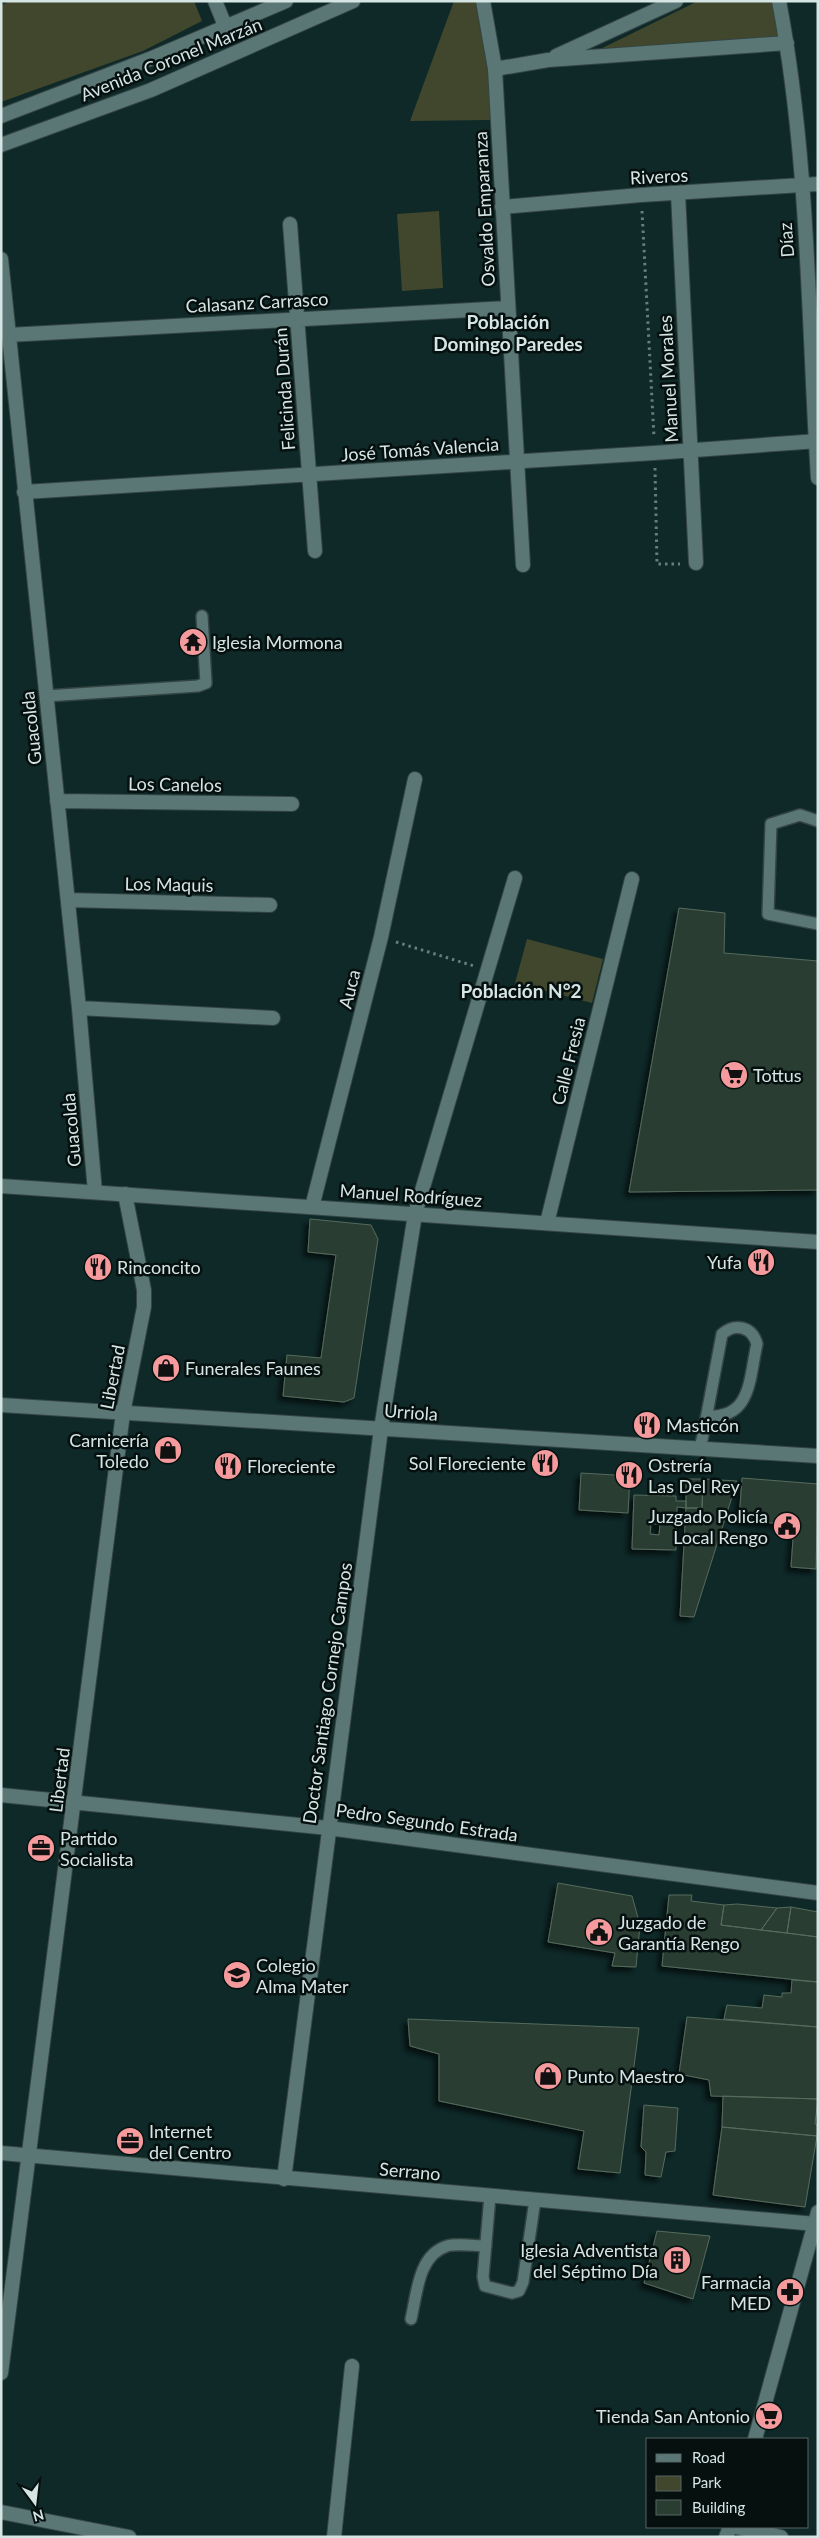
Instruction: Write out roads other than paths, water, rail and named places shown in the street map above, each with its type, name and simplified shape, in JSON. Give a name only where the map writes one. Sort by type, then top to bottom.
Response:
[{"type":"street","points":[[215,1],[226,28]]},
{"type":"street","name":"Avenida Coronel Marzán","points":[[1,116],[226,28],[286,1]]},
{"type":"street","name":"Avenida Coronel Marzán","points":[[1,145],[177,79],[353,1]]},
{"type":"street","name":"Osvaldo Emparanza","points":[[483,1],[495,69],[523,565]]},
{"type":"street","points":[[548,60],[676,1]]},
{"type":"street","name":"Díaz","points":[[780,1],[787,43],[814,312],[818,478]]},
{"type":"street","points":[[495,69],[548,60],[787,43]]},
{"type":"street","name":"Riveros","points":[[502,207],[641,195],[818,184]]},
{"type":"street","name":"Manuel Morales","points":[[678,193],[696,563]]},
{"type":"street","name":"Felicinda Durán","points":[[290,224],[315,550]]},
{"type":"street","name":"Guacolda","points":[[1,259],[79,1008],[95,1192]]},
{"type":"street","name":"Calasanz Carrasco","points":[[8,335],[508,308]]},
{"type":"street","name":"José Tomás Valencia","points":[[24,492],[690,451],[817,441]]},
{"type":"street","name":"Auca","points":[[312,1207],[381,937],[416,779]]},
{"type":"street","name":"Los Canelos","points":[[57,801],[292,804]]},
{"type":"street","name":"Doctor Santiago Cornejo Campos","points":[[284,2179],[381,1429],[415,1214],[515,878]]},
{"type":"street","name":"Calle Fresia","points":[[547,1223],[632,879]]},
{"type":"street","name":"Los Maquis","points":[[68,900],[270,905]]},
{"type":"street","points":[[79,1008],[273,1018]]},
{"type":"street","name":"Manuel Rodríguez","points":[[1,1186],[818,1242]]},
{"type":"street","name":"Libertad","points":[[1,2373],[75,1803],[123,1413],[144,1307],[142,1284],[125,1194]]},
{"type":"street","name":"Urriola","points":[[1,1405],[818,1456]]},
{"type":"street","name":"Pedro Segundo Estrada","points":[[1,1795],[328,1828],[818,1893]]},
{"type":"street","name":"Serrano","points":[[1,2153],[536,2200],[817,2218]]},
{"type":"street","points":[[755,2438],[817,2218]]},
{"type":"street","points":[[334,2537],[352,2366]]},
{"type":"street","points":[[1,2512],[130,2537]]},
{"type":"street","points":[[740,2528],[781,2537]]},
{"type":"lane","points":[[46,696],[198,686],[206,683],[202,616]]},
{"type":"lane","points":[[818,821],[800,815],[771,824],[768,914],[818,924]]},
{"type":"lane","points":[[700,1449],[722,1334],[735,1327],[747,1329],[755,1338],[757,1344],[744,1402],[726,1415],[707,1416]]},
{"type":"lane","points":[[490,2196],[483,2277],[485,2286],[512,2293],[519,2291],[523,2282],[536,2200]]},
{"type":"lane","points":[[411,2319],[423,2270],[428,2258],[447,2246],[486,2246]]},
{"type":"place","name":"Iglesia Mormona","points":[[193,642]]},
{"type":"place","name":"Tottus","points":[[734,1075]]},
{"type":"place","name":"Yufa","points":[[761,1262]]},
{"type":"place","name":"Rinconcito","points":[[98,1267]]},
{"type":"place","name":"Funerales Faunes","points":[[166,1368]]},
{"type":"place","name":"Masticón","points":[[647,1425]]},
{"type":"place","name":"Carnicería Toledo","points":[[168,1450]]},
{"type":"place","name":"Sol Floreciente","points":[[545,1463]]},
{"type":"place","name":"Floreciente","points":[[228,1466]]},
{"type":"place","name":"Ostrería Las Del Rey","points":[[629,1475]]},
{"type":"place","name":"Juzgado Policía Local Rengo","points":[[787,1526]]},
{"type":"place","name":"Partido Socialista","points":[[41,1848]]},
{"type":"place","name":"Juzgado de Garantía Rengo","points":[[599,1932]]},
{"type":"place","name":"Colegio Alma Mater","points":[[237,1975]]},
{"type":"place","name":"Punto Maestro","points":[[548,2076]]},
{"type":"place","name":"Internet del Centro","points":[[130,2141]]},
{"type":"place","name":"Iglesia Adventista del Séptimo Día","points":[[677,2260]]},
{"type":"place","name":"Farmacia MED","points":[[790,2292]]},
{"type":"place","name":"Tienda San Antonio","points":[[769,2416]]},
{"type":"district","name":"Población Domingo Paredes","points":[[508,332]]},
{"type":"district","name":"Población N°2","points":[[521,990]]}]
